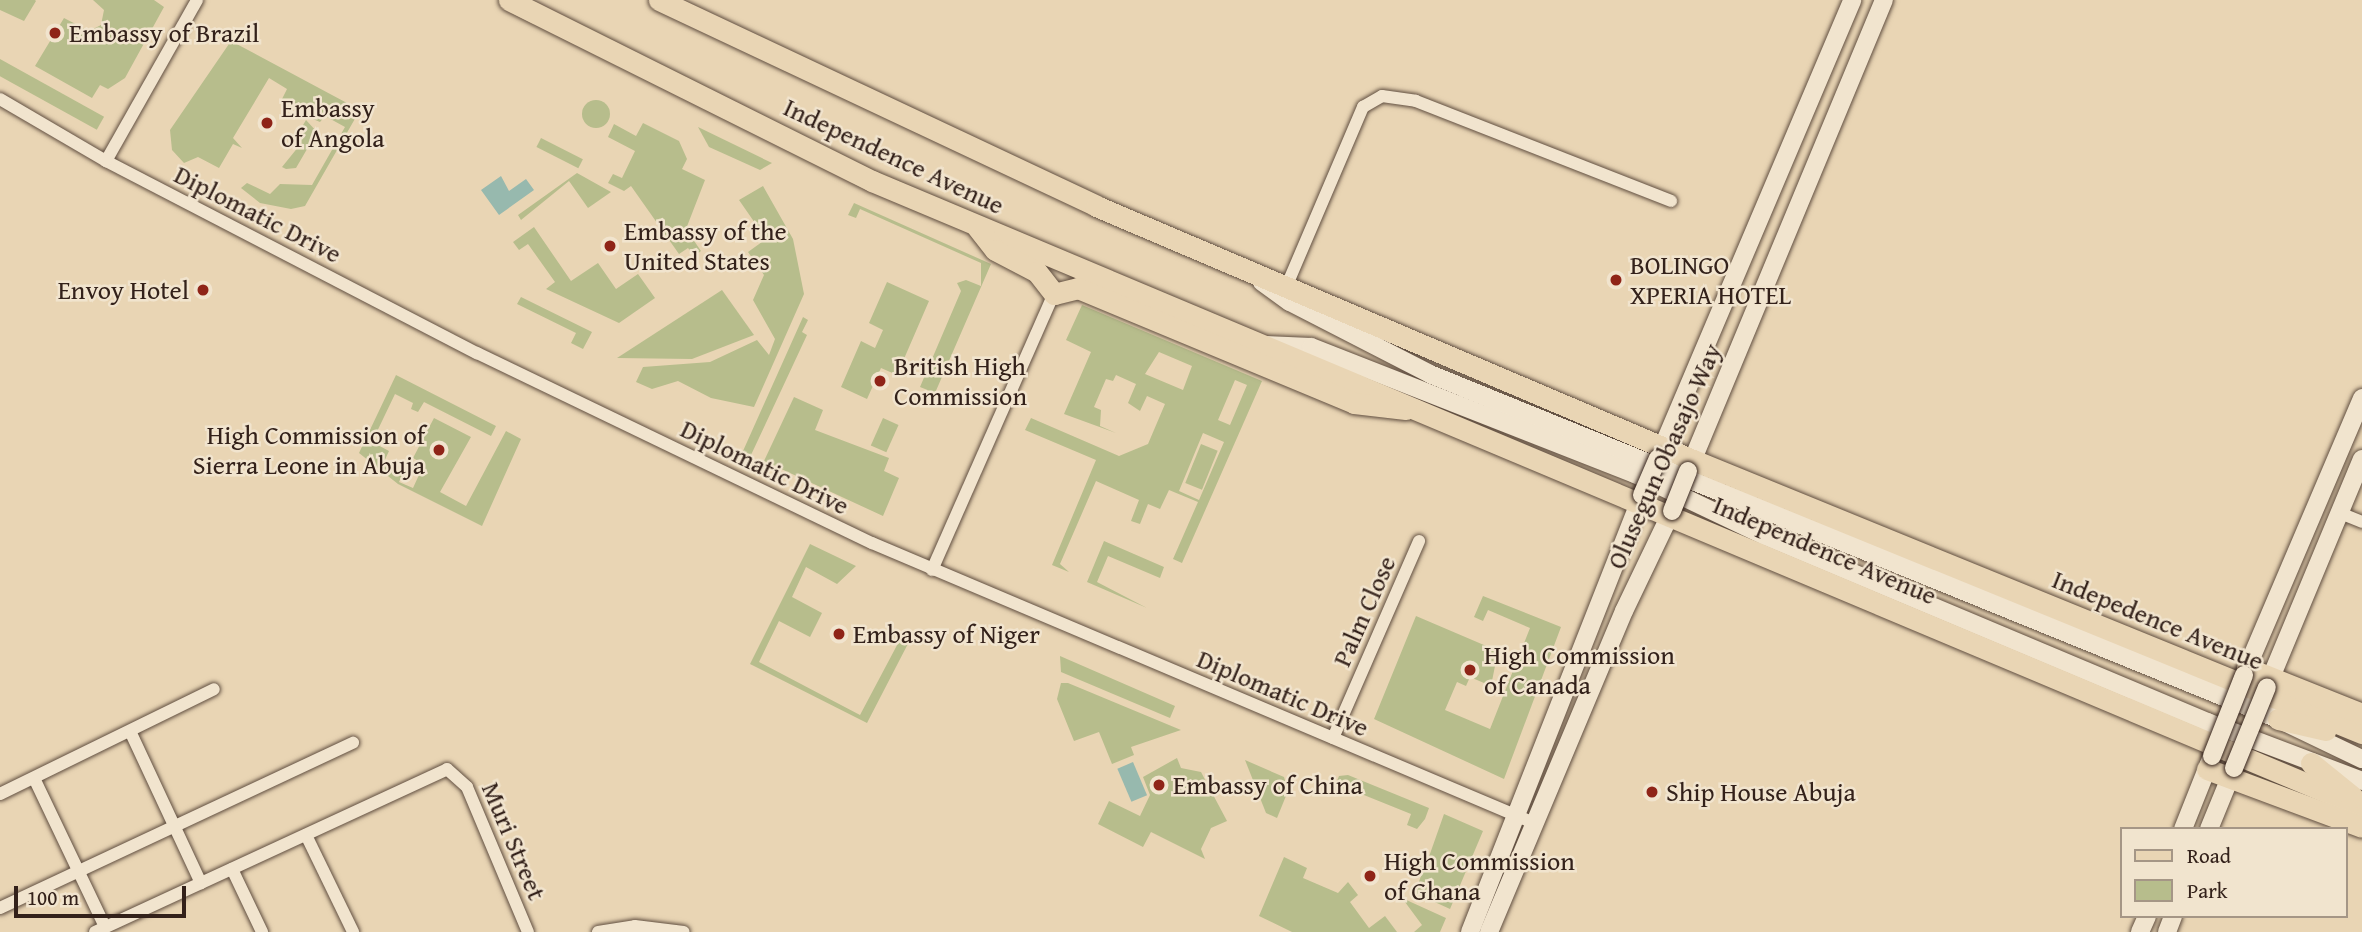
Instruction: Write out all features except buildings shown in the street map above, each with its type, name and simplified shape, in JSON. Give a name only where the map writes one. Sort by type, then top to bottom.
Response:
[{"type":"main road","name":"Independence Avenue","points":[[509,0],[872,181],[1641,499],[2362,806]]},
{"type":"main road","name":"Independence Avenue","points":[[659,0],[1083,200],[1245,270],[1287,285],[1690,466],[2005,590]]},
{"type":"main road","name":"Olusegun Obasajo Way","points":[[1470,932],[1660,452],[1852,0]]},
{"type":"main road","name":"Olusegun Obasajo Way","points":[[1489,932],[1624,611],[1672,513],[1884,0]]},
{"type":"main road","points":[[976,226],[995,250],[1037,272],[1054,294],[1078,288],[1354,403],[1423,410]]},
{"type":"main road","name":"Independence Avenue","points":[[1245,270],[1290,302],[1430,374],[1626,455],[2284,711]]},
{"type":"main road","name":"Independence Avenue","points":[[1265,345],[1311,346],[1623,469],[1765,536],[2311,763],[2362,781]]},
{"type":"main road","points":[[2184,827],[2246,671],[2362,398]]},
{"type":"main road","points":[[2210,827],[2362,459]]},
{"type":"main road","name":"Indepedence Avenue","points":[[2005,590],[2284,711]]},
{"type":"main road","points":[[1601,601],[1624,611]]},
{"type":"main road","points":[[2246,671],[2269,683],[2362,714]]},
{"type":"main road","points":[[2284,711],[2362,736]]},
{"type":"main road","points":[[2284,711],[2362,759]]},
{"type":"main road","points":[[2210,763],[2362,827]]},
{"type":"main road","points":[[2311,763],[2362,806]]},
{"type":"street","points":[[106,161],[197,0]]},
{"type":"street","points":[[1287,285],[1363,107],[1382,96],[1416,101],[1671,201]]},
{"type":"street","name":"Diplomatic Drive","points":[[0,99],[106,161],[524,376],[932,570],[1534,823]]},
{"type":"street","points":[[932,570],[1054,294]]},
{"type":"street","points":[[2340,513],[2362,522]]},
{"type":"street","name":"Palm Close","points":[[1333,738],[1419,541]]},
{"type":"street","points":[[0,794],[214,689]]},
{"type":"street","points":[[130,731],[201,883]]},
{"type":"street","points":[[0,908],[78,868],[353,743]]},
{"type":"street","name":"Muri Street","points":[[306,835],[438,771],[455,771],[467,787],[528,932]]},
{"type":"street","points":[[34,778],[78,868],[100,930],[306,835],[353,932]]},
{"type":"street","points":[[232,869],[262,932]]},
{"type":"street","points":[[598,932],[635,926],[684,932]]},
{"type":"green space","points":[[0,0],[36,1],[24,21],[0,10]]},
{"type":"green space","points":[[93,0],[154,0],[164,7],[125,78],[108,89],[100,85],[92,98],[35,66],[64,18],[89,31],[101,25],[104,10]]},
{"type":"green space","points":[[231,41],[360,110],[305,206],[291,209],[260,203],[241,188],[247,183],[270,194],[280,184],[312,185],[345,127],[325,116],[320,122],[308,117],[312,110],[282,99],[287,89],[269,78],[233,138],[242,148],[233,144],[219,168],[198,157],[184,163],[172,150],[170,130]]},
{"type":"green space","points":[[0,59],[104,117],[97,130],[0,76]]},
{"type":"green space","points":[[596,100],[606,104],[610,114],[606,124],[596,128],[586,124],[582,114],[586,104]]},
{"type":"green space","points":[[306,120],[317,132],[296,168],[286,169],[282,167],[299,146],[293,142]]},
{"type":"green space","points":[[643,123],[679,141],[687,159],[682,169],[705,180],[686,229],[701,251],[694,256],[688,248],[679,254],[631,186],[624,191],[608,183],[613,174],[622,178],[635,151],[608,137],[614,124],[636,136]]},
{"type":"green space","points":[[698,127],[772,163],[760,170],[709,147]]},
{"type":"green space","points":[[541,138],[583,159],[578,168],[536,147]]},
{"type":"green space","points":[[577,173],[611,192],[588,208],[569,181],[521,220],[518,215]]},
{"type":"green space","points":[[763,186],[793,239],[804,294],[754,407],[711,398],[678,381],[652,389],[636,382],[643,367],[710,362],[757,340],[769,355],[775,339],[753,300],[764,275],[748,252],[766,239],[739,200]]},
{"type":"green space","points":[[854,203],[991,264],[935,393],[920,387],[961,291],[957,283],[966,280],[981,286],[981,263],[860,209],[856,218],[848,215]]},
{"type":"green space","points":[[534,227],[571,281],[598,263],[616,289],[638,274],[655,298],[619,323],[546,289],[555,282],[528,244],[519,250],[513,242]]},
{"type":"green space","points":[[887,282],[929,301],[897,375],[881,368],[867,399],[841,387],[861,341],[875,348],[883,330],[869,323]]},
{"type":"green space","points":[[722,290],[754,335],[692,359],[617,358]]},
{"type":"green space","points":[[521,297],[592,332],[583,349],[571,343],[576,333],[517,304]]},
{"type":"green space","points":[[1082,305],[1262,381],[1182,563],[1173,559],[1198,502],[1169,490],[1160,509],[1148,504],[1140,524],[1131,521],[1139,500],[1096,481],[1060,564],[1069,572],[1052,565],[1096,460],[1025,430],[1031,418],[1119,456],[1148,444],[1165,404],[1147,396],[1140,411],[1128,403],[1136,384],[1116,375],[1113,381],[1106,379],[1094,407],[1101,410],[1100,426],[1116,433],[1064,414],[1091,352],[1066,340]],"holes":[[[1159,352],[1192,366],[1183,390],[1145,374]],[[1235,380],[1247,385],[1230,425],[1218,420]],[[1203,433],[1224,442],[1199,500],[1179,491]]]},
{"type":"green space","points":[[803,317],[808,320],[802,332],[807,335],[751,455],[743,451]]},
{"type":"green space","points":[[396,375],[496,426],[491,436],[424,402],[418,412],[411,409],[413,403],[395,394],[372,442],[389,451],[383,464],[403,473],[399,482],[413,488],[424,464],[413,458],[434,418],[471,437],[440,492],[466,506],[506,431],[521,439],[482,526],[398,484],[359,453]]},
{"type":"green space","points":[[794,397],[823,410],[815,430],[889,458],[884,471],[899,478],[883,516],[764,461]]},
{"type":"green space","points":[[883,418],[899,425],[886,452],[871,445]]},
{"type":"green space","points":[[1201,444],[1218,451],[1202,490],[1185,483]]},
{"type":"green space","points":[[1104,541],[1164,567],[1160,578],[1108,556],[1097,582],[1147,608],[1087,582]]},
{"type":"green space","points":[[810,544],[856,566],[837,584],[806,567],[792,597],[822,613],[810,637],[779,621],[759,662],[860,715],[904,632],[912,636],[867,723],[750,664]]},
{"type":"green space","points":[[1483,596],[1561,627],[1504,779],[1374,719],[1416,616],[1498,651],[1491,686],[1470,677],[1466,686],[1457,682],[1445,710],[1490,729],[1530,628],[1488,610],[1483,621],[1474,617]]},
{"type":"green space","points":[[1060,656],[1175,706],[1170,718],[1061,672]]},
{"type":"green space","points":[[1061,683],[1068,683],[1181,730],[1131,747],[1134,755],[1112,764],[1099,732],[1074,741],[1057,699]]},
{"type":"green space","points":[[1177,758],[1181,768],[1201,772],[1227,821],[1211,828],[1201,849],[1205,859],[1151,832],[1143,847],[1098,824],[1109,801],[1140,816],[1150,795],[1143,777]]},
{"type":"green space","points":[[1245,760],[1284,777],[1288,791],[1277,818],[1266,813]]},
{"type":"green space","points":[[1348,775],[1429,808],[1425,819],[1417,829],[1407,825],[1411,814],[1344,787],[1340,796],[1332,793],[1339,776]]},
{"type":"green space","points":[[1444,814],[1483,831],[1450,909],[1415,893],[1421,876],[1392,863],[1396,855],[1425,868]]},
{"type":"green space","points":[[1284,857],[1307,868],[1303,878],[1338,893],[1348,882],[1358,895],[1350,902],[1369,928],[1385,916],[1397,932],[1292,932],[1259,916]]},
{"type":"green space","points":[[1402,898],[1446,918],[1440,932],[1414,932],[1422,925]]},
{"type":"water","points":[[501,176],[509,191],[526,179],[534,190],[499,215],[481,190]]},
{"type":"water","points":[[1133,762],[1147,795],[1131,802],[1117,769]]},
{"type":"place","name":"Embassy of Brazil","points":[[55,33]]},
{"type":"place","name":"Embassy of Angola","points":[[267,123]]},
{"type":"place","name":"Embassy of the United States","points":[[610,246]]},
{"type":"place","name":"BOLINGO XPERIA HOTEL","points":[[1616,280]]},
{"type":"place","name":"Envoy Hotel","points":[[203,290]]},
{"type":"place","name":"British High Commission","points":[[880,381]]},
{"type":"place","name":"High Commission of Sierra Leone in Abuja","points":[[439,450]]},
{"type":"place","name":"Embassy of Niger","points":[[839,634]]},
{"type":"place","name":"High Commission of Canada","points":[[1470,670]]},
{"type":"place","name":"Embassy of China","points":[[1159,785]]},
{"type":"place","name":"Ship House Abuja","points":[[1652,792]]},
{"type":"place","name":"High Commission of Ghana","points":[[1370,876]]}]
